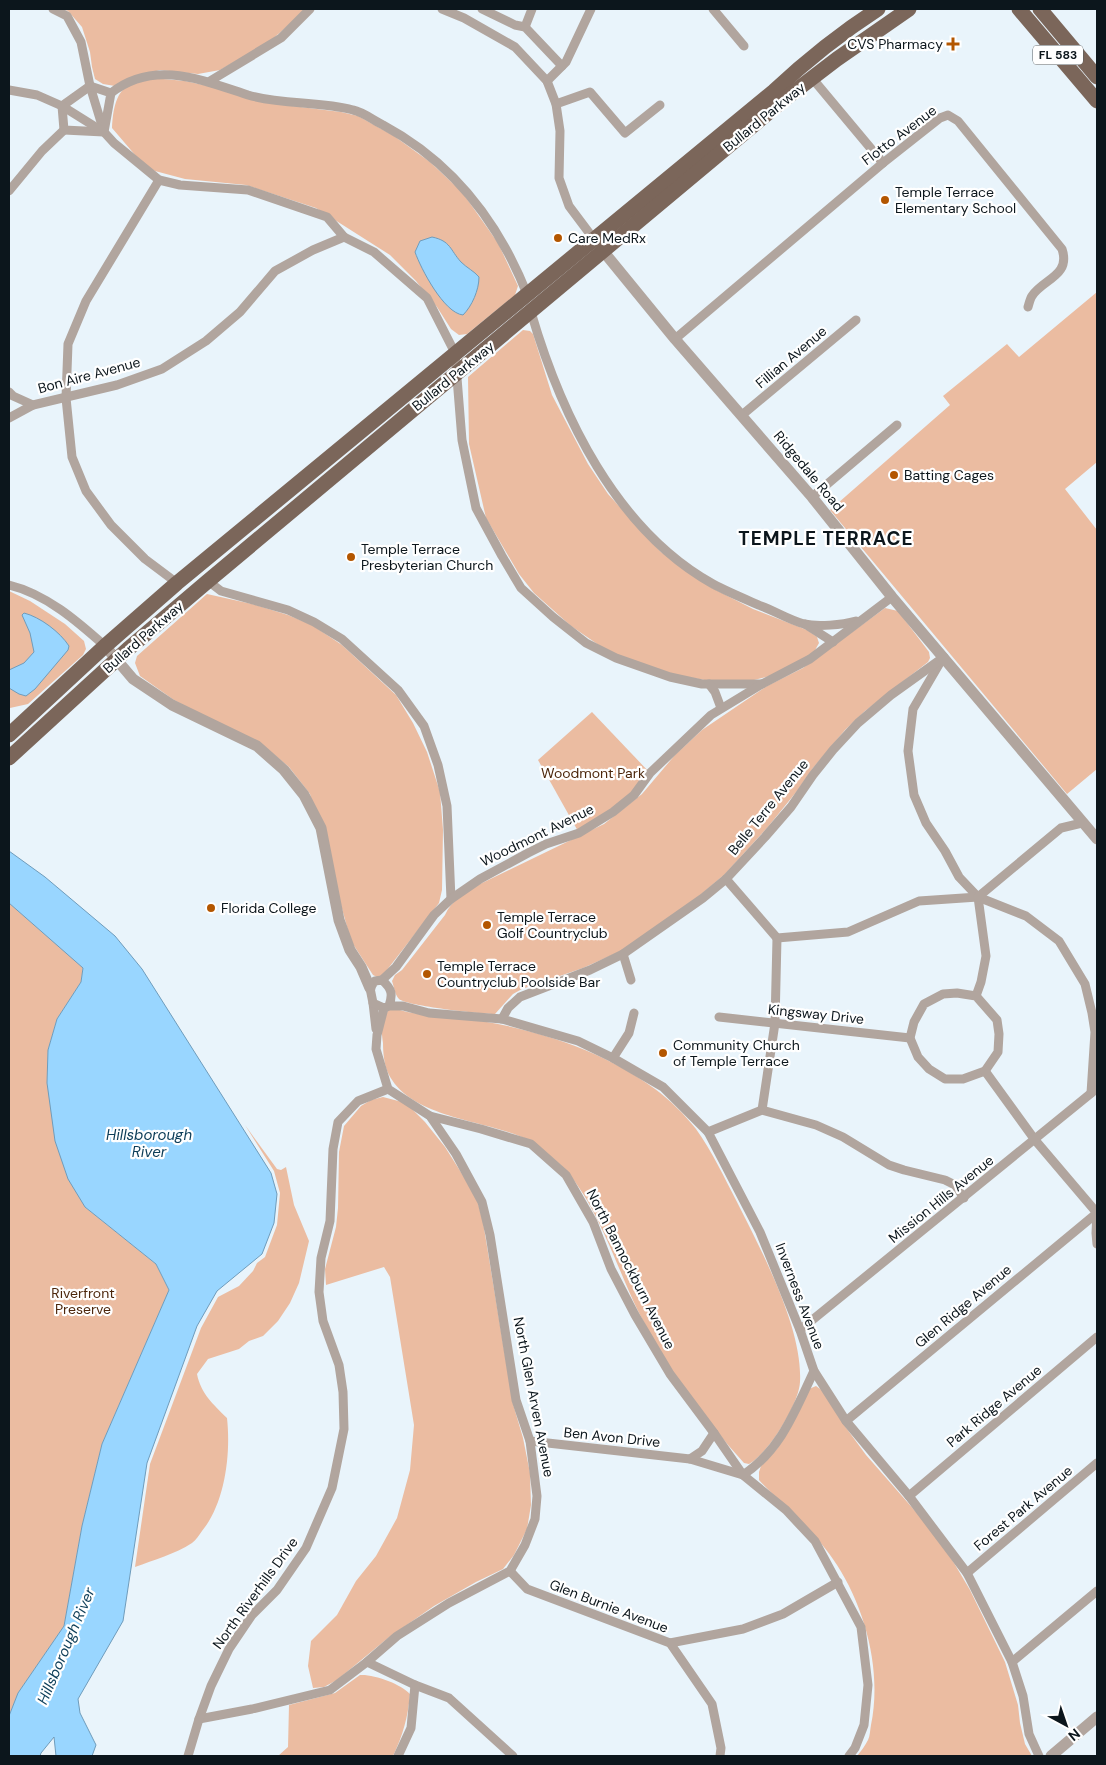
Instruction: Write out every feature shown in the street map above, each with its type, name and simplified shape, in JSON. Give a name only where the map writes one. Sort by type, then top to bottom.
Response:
[{"type":"main road","name":"Bullard Parkway","points":[[9,735],[177,582],[774,91],[802,65],[878,9]]},
{"type":"main road","name":"Bullard Parkway","points":[[9,758],[116,660],[208,581],[763,117],[812,78],[910,9]]},
{"type":"main road","name":"FL 583","points":[[1019,9],[1097,101]]},
{"type":"main road","name":"FL 583","points":[[1040,9],[1097,77]]},
{"type":"main road","points":[[1070,69],[1082,74],[1097,91]]},
{"type":"street","points":[[53,9],[67,16],[82,42],[90,86],[104,132]]},
{"type":"street","points":[[210,81],[282,38],[310,9]]},
{"type":"street","points":[[442,9],[464,18],[515,47],[547,80],[556,104],[560,131],[559,178],[569,206],[593,238]]},
{"type":"street","points":[[482,9],[515,25],[525,27],[562,66]]},
{"type":"street","points":[[525,27],[532,9]]},
{"type":"street","points":[[547,80],[566,62],[591,9]]},
{"type":"street","points":[[713,9],[744,46]]},
{"type":"street","points":[[104,132],[111,93],[123,84],[150,75],[184,75],[210,81],[250,95],[354,110],[416,144],[453,176],[479,206],[496,231],[527,294]]},
{"type":"street","points":[[812,78],[883,163]]},
{"type":"street","points":[[90,86],[111,93]]},
{"type":"street","points":[[62,106],[90,86]]},
{"type":"street","points":[[9,90],[37,95],[62,106],[104,132],[114,143],[159,180],[180,185],[248,190],[327,218],[344,236],[374,252],[427,298],[455,353],[462,440],[476,508],[521,588],[586,643],[616,658],[670,677],[709,684],[762,684]]},
{"type":"street","points":[[556,104],[590,92],[625,133],[660,105]]},
{"type":"street","points":[[62,106],[64,130]]},
{"type":"street","name":"Flotto Avenue","points":[[676,339],[883,163],[940,118],[948,115],[958,121],[1058,242],[1065,257],[1063,266],[1058,274],[1032,296],[1028,307]]},
{"type":"street","points":[[9,191],[42,151],[64,130],[104,132]]},
{"type":"street","points":[[159,180],[82,309],[68,344],[66,398],[72,457],[86,490],[111,525],[145,560],[177,582]]},
{"type":"street","name":"Bon Aire Avenue","points":[[9,418],[33,405],[117,385],[162,369],[206,340],[240,312],[276,271],[312,250],[344,236]]},
{"type":"street","name":"Ridgedale Road","points":[[593,238],[676,339],[812,497],[892,596],[1082,822],[1097,837]]},
{"type":"street","points":[[530,312],[565,406],[600,473],[621,503],[674,556],[712,583],[804,624],[833,642]]},
{"type":"street","name":"Fillian Avenue","points":[[742,415],[856,320]]},
{"type":"street","points":[[9,392],[13,396],[33,405]]},
{"type":"street","points":[[812,497],[897,425]]},
{"type":"street","points":[[208,581],[221,591],[288,610],[314,622],[342,639],[398,690],[424,726],[438,765],[447,806],[451,899]]},
{"type":"street","points":[[9,586],[41,598],[69,615],[105,646],[133,679],[172,705],[257,746],[284,770],[304,795],[321,828],[339,920],[350,950],[361,967],[403,1006]]},
{"type":"street","name":"Woodmont Avenue","points":[[387,1007],[382,986],[434,915],[451,899],[480,879],[528,853],[546,844],[580,832],[613,812],[634,795],[650,773],[680,744],[721,708],[810,659],[892,596]]},
{"type":"street","points":[[804,624],[841,625],[862,619]]},
{"type":"street","points":[[944,657],[913,709],[908,751],[914,795],[926,822],[959,877],[978,896],[1026,916],[1059,941],[1085,984],[1092,1012],[1095,1032],[1094,1090]]},
{"type":"street","name":"Belle Terre Avenue","points":[[502,1019],[508,1008],[520,997],[590,970],[623,954],[703,898],[726,879],[766,837],[791,807],[828,756],[858,724],[891,695],[944,657]]},
{"type":"street","points":[[709,684],[715,692],[721,708]]},
{"type":"street","points":[[777,938],[848,932],[919,901],[978,896],[1061,828],[1082,822]]},
{"type":"street","points":[[726,879],[777,938],[775,1023],[762,1110]]},
{"type":"street","points":[[976,996],[986,956],[978,896]]},
{"type":"street","points":[[623,954],[631,980]]},
{"type":"street","points":[[382,986],[373,1003],[377,1035],[376,1049],[388,1089]]},
{"type":"street","points":[[957,993],[976,996],[997,1020],[999,1034],[998,1052],[985,1071],[963,1079],[945,1079],[929,1069],[918,1057],[910,1038],[914,1022],[924,1004],[944,994],[957,993]]},
{"type":"street","points":[[373,1003],[387,1007],[377,1035]]},
{"type":"street","name":"Inverness Avenue","points":[[387,1007],[403,1006],[429,1013],[502,1019],[578,1041],[613,1058],[663,1087],[708,1132],[760,1232],[800,1330],[814,1371],[846,1421],[909,1496],[967,1573],[1012,1662],[1023,1696],[1029,1734],[1039,1756]]},
{"type":"street","points":[[613,1058],[629,1034],[634,1013]]},
{"type":"street","name":"Kingsway Drive","points":[[719,1017],[910,1038]]},
{"type":"street","points":[[985,1071],[1035,1140],[1097,1213],[1097,1244]]},
{"type":"street","name":"North Glen Arven Avenue","points":[[388,1089],[430,1116],[456,1154],[482,1202],[490,1235],[516,1400],[530,1441],[537,1496],[534,1519],[525,1545],[510,1571]]},
{"type":"street","name":"North Riverhills Drive","points":[[188,1756],[211,1686],[229,1649],[252,1615],[277,1590],[306,1548],[332,1488],[344,1429],[343,1392],[339,1365],[323,1321],[319,1292],[321,1258],[330,1220],[333,1149],[338,1122],[358,1101],[388,1089]]},
{"type":"street","name":"Mission Hills Avenue","points":[[800,1330],[1094,1090]]},
{"type":"street","points":[[708,1132],[762,1110],[816,1125],[843,1137],[889,1165],[945,1180],[955,1185],[964,1198]]},
{"type":"street","name":"North Bannockburn Avenue","points":[[430,1116],[531,1144],[566,1175],[593,1222],[612,1269],[645,1332],[670,1374],[743,1475],[786,1510],[815,1541],[861,1627],[868,1685],[864,1724],[855,1748],[849,1756]]},
{"type":"street","name":"Glen Ridge Avenue","points":[[846,1421],[1097,1213]]},
{"type":"street","name":"Park Ridge Avenue","points":[[909,1496],[1097,1337]]},
{"type":"street","points":[[743,1475],[758,1465],[788,1426],[814,1371]]},
{"type":"street","points":[[690,1459],[702,1450],[714,1433]]},
{"type":"street","name":"Ben Avon Drive","points":[[530,1441],[690,1459],[743,1475]]},
{"type":"street","name":"Forest Park Avenue","points":[[967,1573],[1097,1464]]},
{"type":"street","points":[[199,1718],[252,1709],[330,1690],[404,1631],[449,1603],[510,1571]]},
{"type":"street","name":"Glen Burnie Avenue","points":[[510,1571],[527,1589],[670,1643],[712,1704],[721,1748],[720,1756]]},
{"type":"street","points":[[670,1643],[743,1629],[783,1614],[838,1582]]},
{"type":"street","points":[[1012,1662],[1097,1591]]},
{"type":"street","points":[[367,1662],[449,1698],[513,1756]]},
{"type":"street","points":[[398,1756],[411,1728],[414,1684]]},
{"type":"street","points":[[1050,1756],[1097,1718]]},
{"type":"green space","points":[[62,9],[307,9],[268,43],[220,70],[198,74],[160,70],[134,77],[115,86],[103,84],[95,79],[90,52],[82,27],[68,11]]},
{"type":"green space","points":[[153,78],[185,81],[276,104],[358,116],[394,136],[430,162],[462,192],[498,243],[518,286],[515,295],[467,334],[459,335],[451,329],[437,307],[416,281],[390,255],[316,208],[246,185],[185,179],[155,171],[142,163],[112,128],[114,108],[122,91],[135,82]]},
{"type":"green space","points":[[1097,292],[1097,462],[1065,489],[1097,530],[1097,769],[1067,794],[830,510],[950,405],[943,396],[1007,344],[1019,357]]},
{"type":"green space","points":[[523,330],[530,331],[533,334],[552,395],[588,464],[608,494],[661,552],[710,587],[753,609],[807,630],[817,637],[819,643],[814,652],[788,669],[742,683],[710,681],[676,675],[609,652],[571,626],[534,593],[519,574],[486,518],[469,444],[468,377]]},
{"type":"green space","points":[[9,591],[30,601],[65,624],[84,641],[86,649],[83,655],[28,704],[10,708],[9,708]]},
{"type":"green space","points":[[207,594],[252,604],[288,615],[312,625],[342,645],[396,695],[413,723],[427,752],[440,792],[443,830],[442,890],[439,903],[383,975],[377,977],[373,975],[351,941],[310,794],[289,767],[271,752],[174,700],[140,676],[135,663],[137,656]]},
{"type":"green space","points":[[885,608],[898,611],[929,652],[930,658],[928,662],[865,711],[845,730],[767,828],[725,874],[698,897],[621,951],[583,968],[522,989],[513,994],[495,1014],[429,1007],[399,999],[392,981],[395,975],[402,970],[451,905],[460,897],[480,884],[604,824],[642,794],[675,755],[702,730],[767,686],[803,668]]},
{"type":"green space","name":"Woodmont Park","points":[[592,712],[650,773],[634,795],[579,833],[538,760]]},
{"type":"green space","name":"Riverfront Preserve","points":[[9,903],[83,967],[81,982],[57,1019],[48,1050],[47,1083],[85,1207],[156,1264],[169,1290],[102,1444],[82,1526],[64,1626],[18,1693],[9,1716]]},
{"type":"green space","points":[[391,1008],[413,1013],[504,1025],[572,1045],[615,1064],[636,1076],[666,1098],[696,1129],[718,1164],[747,1221],[779,1290],[795,1338],[799,1361],[800,1382],[798,1391],[781,1428],[757,1459],[749,1464],[744,1463],[699,1409],[673,1371],[638,1311],[592,1210],[569,1174],[531,1141],[432,1109],[414,1100],[399,1089],[388,1073],[384,1054],[382,1024],[387,1012]]},
{"type":"green space","points":[[383,1097],[406,1103],[425,1122],[445,1147],[478,1203],[483,1222],[513,1404],[523,1438],[530,1473],[531,1505],[527,1529],[514,1555],[503,1569],[434,1606],[388,1638],[337,1680],[324,1687],[313,1688],[308,1666],[311,1641],[337,1615],[356,1581],[376,1556],[397,1518],[410,1470],[414,1425],[390,1277],[384,1267],[326,1285],[325,1269],[336,1227],[339,1152],[344,1126],[361,1106],[371,1100]]},
{"type":"green space","points":[[245,1125],[277,1169],[281,1170],[286,1167],[294,1205],[309,1241],[299,1283],[290,1303],[278,1321],[263,1336],[249,1341],[239,1349],[208,1359],[197,1374],[205,1393],[227,1418],[227,1462],[221,1492],[210,1520],[193,1542],[172,1554],[135,1567],[150,1464],[201,1328],[218,1297],[239,1286],[253,1271],[257,1263],[265,1257],[277,1225],[280,1193],[274,1171]]},
{"type":"green space","points":[[816,1386],[823,1391],[844,1425],[866,1455],[930,1528],[970,1590],[1005,1662],[1018,1705],[1025,1744],[1032,1756],[857,1756],[869,1738],[874,1705],[873,1663],[863,1621],[847,1583],[829,1553],[810,1531],[759,1480],[761,1466],[777,1449],[793,1423],[809,1389]]},
{"type":"green space","points":[[360,1675],[387,1680],[410,1694],[400,1741],[393,1756],[278,1756],[288,1747],[289,1705],[335,1693]]},
{"type":"water","points":[[432,237],[450,246],[461,262],[479,277],[474,298],[463,315],[448,307],[441,299],[422,269],[415,252],[420,241]]},
{"type":"water","points":[[24,613],[37,618],[49,626],[69,646],[68,650],[35,689],[26,696],[9,688],[9,670],[24,663],[34,652],[30,633],[22,615]]},
{"type":"water","name":"Hillsborough River","points":[[9,851],[45,877],[115,936],[142,969],[271,1173],[277,1194],[274,1223],[262,1254],[217,1291],[197,1326],[147,1463],[123,1621],[78,1699],[80,1713],[96,1745],[92,1756],[56,1756],[54,1737],[40,1756],[9,1756],[9,1716],[18,1693],[64,1626],[82,1526],[102,1444],[169,1290],[156,1264],[85,1207],[68,1179],[55,1141],[47,1083],[48,1050],[57,1019],[81,982],[83,968],[9,903]]},
{"type":"place","name":"CVS Pharmacy","points":[[953,44]]},
{"type":"place","name":"Temple Terrace Elementary School","points":[[885,200]]},
{"type":"place","name":"Care MedRx","points":[[558,238]]},
{"type":"place","name":"Batting Cages","points":[[894,475]]},
{"type":"place","name":"Temple Terrace Presbyterian Church","points":[[351,557]]},
{"type":"place","name":"Florida College","points":[[211,908]]},
{"type":"place","name":"Temple Terrace Golf Countryclub","points":[[487,925]]},
{"type":"place","name":"Temple Terrace Countryclub Poolside Bar","points":[[427,974]]},
{"type":"place","name":"Community Church of Temple Terrace","points":[[663,1053]]},
{"type":"district","name":"TEMPLE TERRACE","points":[[826,538]]}]
